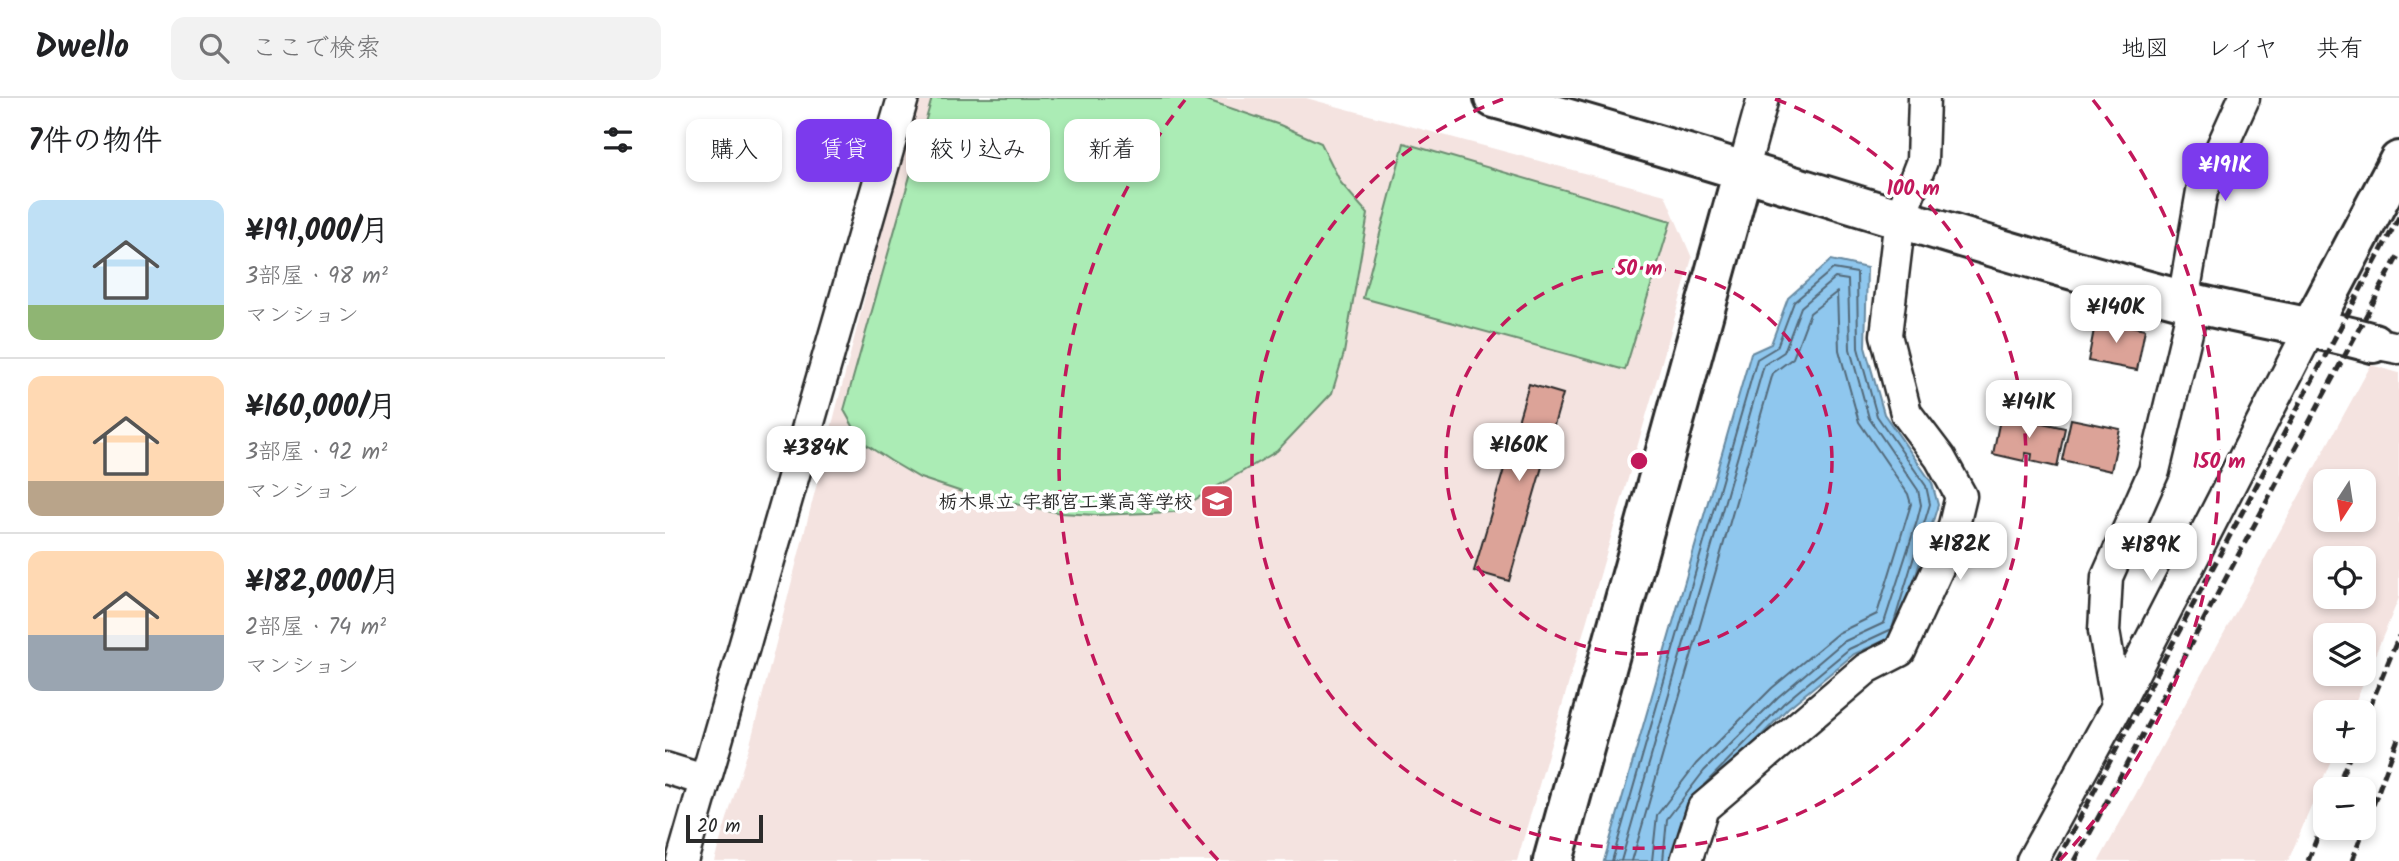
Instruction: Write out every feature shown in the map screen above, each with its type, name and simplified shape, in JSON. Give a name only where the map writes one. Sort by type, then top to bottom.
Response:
[{"type":"street","points":[[682,861],[903,98]]},
{"type":"street","points":[[1494,98],[2189,302],[2311,327],[2386,346]]},
{"type":"street","points":[[1553,861],[1763,98]]},
{"type":"street","points":[[1686,861],[1703,808],[1867,668],[1900,651],[1950,542],[1961,496],[1940,458],[1906,413],[1886,335],[1900,218],[1922,161],[1924,98]]},
{"type":"street","points":[[2117,706],[2103,631],[2107,577],[2154,471],[2189,302],[2202,191],[2244,98]]},
{"type":"street","points":[[2032,861],[2117,706],[2399,161]]},
{"type":"street","points":[[665,768],[704,780]]},
{"type":"shaded area","name":"栃木県立 宇都宮工業高等学校","points":[[916,98],[1306,98],[1665,195],[1692,258],[1517,861],[714,861],[750,744],[906,137],[906,182],[1050,182],[1050,119],[911,119]]},
{"type":"shaded area","points":[[2371,365],[2399,373],[2399,598],[2376,653],[2376,623],[2313,623],[2313,686],[2362,686],[2356,700],[2313,700],[2313,763],[2330,763],[2324,777],[2313,777],[2313,802],[2288,861],[2099,861],[2313,471],[2313,532],[2377,532],[2377,469],[2314,469]]},
{"type":"green space","points":[[932,98],[1201,98],[1280,125],[1321,143],[1341,183],[1368,214],[1344,353],[1332,393],[1277,451],[1174,512],[1096,515],[1061,513],[971,495],[920,478],[862,442],[844,410],[908,182],[1050,182],[1050,119],[926,119]]},
{"type":"green space","points":[[1404,143],[1671,221],[1625,370],[1363,298]]},
{"type":"water","points":[[1831,260],[1867,268],[1865,347],[1884,414],[1932,483],[1938,505],[1897,635],[1854,654],[1788,708],[1716,782],[1681,826],[1678,861],[1604,861],[1751,353],[1771,344],[1788,298]]},
{"type":"building","points":[[2096,319],[2145,329],[2137,370],[2088,361]]},
{"type":"building","points":[[1529,384],[1563,394],[1509,581],[1474,571]]},
{"type":"building","points":[[2001,414],[2065,428],[2057,467],[2031,461],[2032,454],[2026,453],[2024,461],[1993,454]]},
{"type":"building","points":[[2071,419],[2120,429],[2111,471],[2062,460]]},
{"type":"railway","points":[[2057,861],[2399,217]]},
{"type":"railway","points":[[2075,861],[2399,254]]},
{"type":"railway","points":[[2373,700],[2399,636]]},
{"type":"railway","points":[[2352,861],[2399,736]]},
{"type":"railway","points":[[2341,777],[2347,763]]},
{"type":"railway","points":[[2308,861],[2316,840]]},
{"type":"place","name":"栃木県立 宇都宮工業高等学校","points":[[1217,501]]}]
